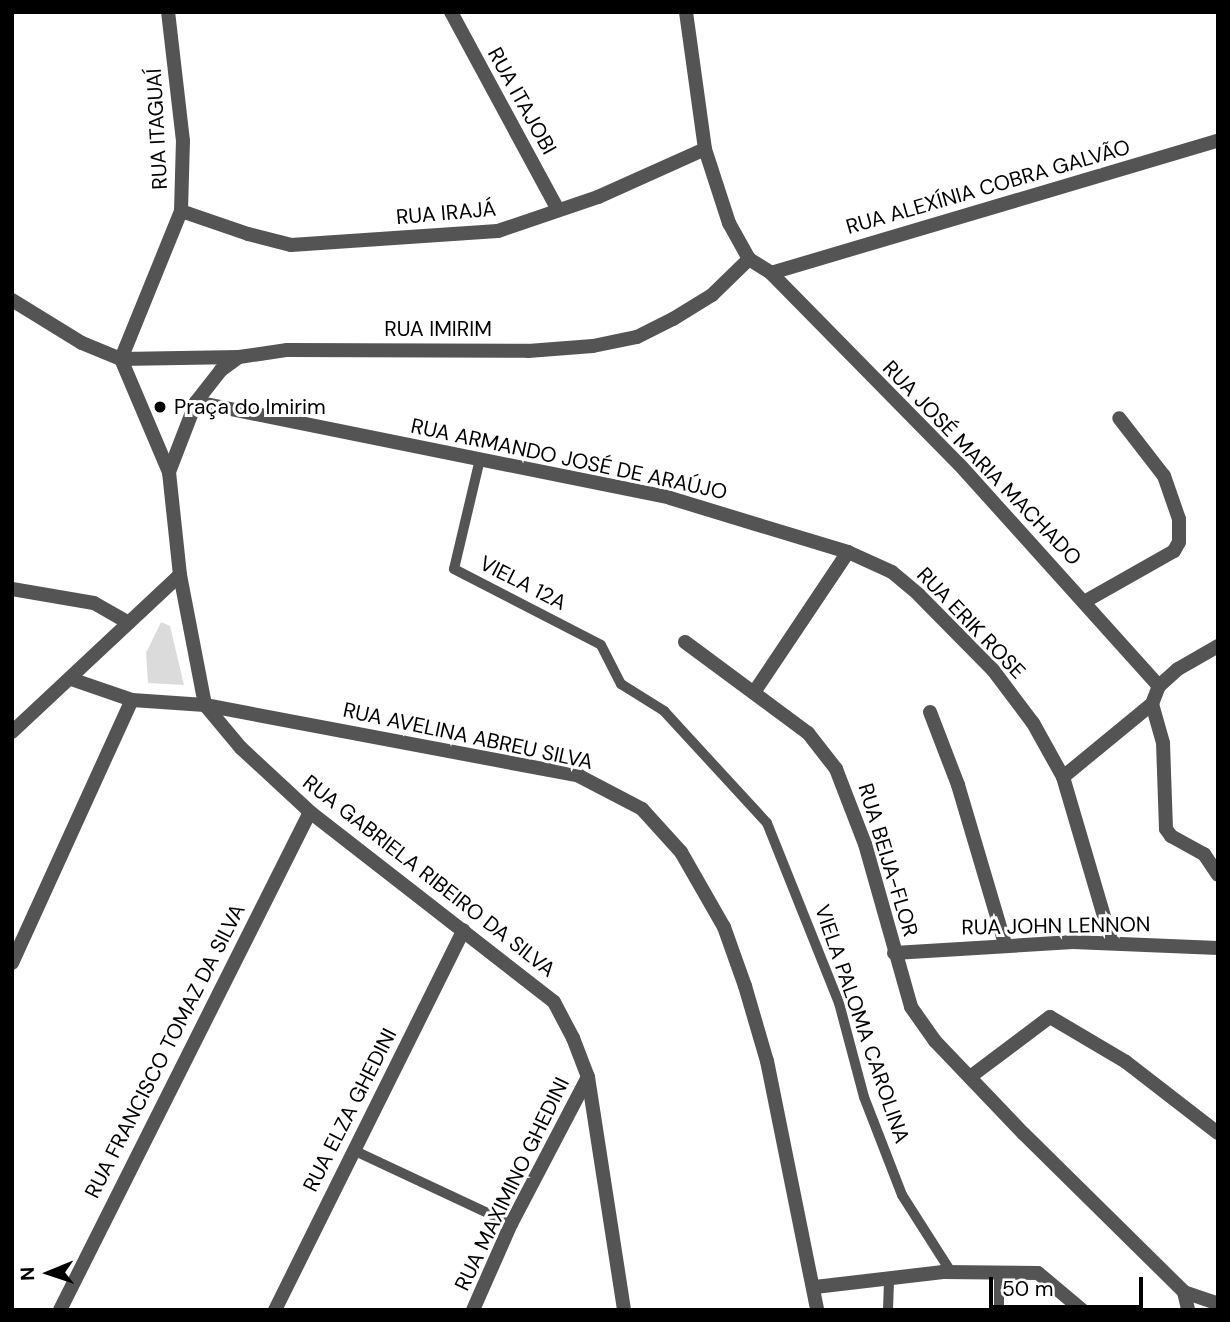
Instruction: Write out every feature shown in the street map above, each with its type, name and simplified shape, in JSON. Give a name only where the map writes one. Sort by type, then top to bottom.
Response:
[{"type":"street","name":"RUA ITAGUAÍ","points":[[121,359],[181,211],[183,141],[168,12]]},
{"type":"street","name":"RUA ITAJOBI","points":[[451,12],[558,209]]},
{"type":"street","points":[[687,12],[705,149],[729,223],[749,259],[771,273]]},
{"type":"street","name":"RUA ALEXÍNIA COBRA GALVÃO","points":[[771,273],[1218,141]]},
{"type":"street","name":"RUA IRAJÁ","points":[[181,211],[291,244],[498,231],[598,197],[705,149]]},
{"type":"street","name":"RUA IMIRIM","points":[[121,359],[239,357],[287,350],[528,351],[593,346],[637,337],[673,318],[712,295],[749,259]]},
{"type":"street","name":"RUA JOSÉ MARIA MACHADO","points":[[771,273],[959,464],[1159,686]]},
{"type":"street","points":[[12,300],[82,343],[121,359],[169,472],[180,575],[205,705]]},
{"type":"street","points":[[169,472],[196,402],[221,370],[239,357]]},
{"type":"street","name":"RUA ARMANDO JOSÉ DE ARAÚJO","points":[[196,402],[670,498],[848,552]]},
{"type":"street","points":[[1084,602],[1174,551],[1179,542],[1179,519],[1164,476],[1119,418]]},
{"type":"street","points":[[755,691],[848,552]]},
{"type":"street","name":"RUA ERIK ROSE","points":[[848,552],[892,572],[919,595],[993,670],[1032,723],[1063,777],[1112,943]]},
{"type":"street","points":[[12,732],[180,575]]},
{"type":"street","points":[[12,589],[94,603],[129,623]]},
{"type":"street","name":"RUA BEIJA-FLOR","points":[[685,642],[755,691],[808,733],[836,769],[865,844],[911,1007],[935,1041],[1184,1292]]},
{"type":"street","points":[[1063,777],[1152,704],[1159,686],[1178,669],[1218,646]]},
{"type":"street","name":"RUA AVELINA ABREU SILVA","points":[[71,679],[132,700],[205,705],[579,776],[642,809],[681,852],[724,927],[745,986],[767,1061],[815,1287],[817,1310]]},
{"type":"street","points":[[12,963],[132,700]]},
{"type":"street","points":[[1152,704],[1163,743],[1166,829],[1171,836],[1204,854],[1218,875]]},
{"type":"street","name":"RUA GABRIELA RIBEIRO DA SILVA","points":[[205,705],[241,748],[310,813],[554,1002],[573,1038],[588,1077],[624,1310]]},
{"type":"street","points":[[930,712],[958,785],[1005,944]]},
{"type":"street","name":"RUA FRANCISCO TOMAZ DA SILVA","points":[[60,1310],[310,813]]},
{"type":"street","name":"RUA ELZA GHEDINI","points":[[275,1310],[464,930]]},
{"type":"street","name":"RUA JOHN LENNON","points":[[894,953],[1005,944],[1112,943],[1218,948]]},
{"type":"street","points":[[970,1077],[1029,1029],[1050,1017],[1126,1062],[1218,1133]]},
{"type":"street","name":"RUA MAXIMINO GHEDINI","points":[[473,1310],[511,1224],[588,1077]]},
{"type":"street","points":[[815,1287],[951,1272],[1038,1273],[1082,1310]]},
{"type":"street","points":[[1184,1292],[1218,1304]]},
{"type":"street","points":[[1184,1292],[1188,1310]]},
{"type":"lane","name":"VIELA 12A","points":[[480,459],[454,569],[601,645]]},
{"type":"lane","name":"VIELA PALOMA CAROLINA","points":[[601,645],[621,684],[664,711],[767,823],[839,1003],[864,1097],[902,1195],[951,1272]]},
{"type":"lane","points":[[353,1150],[511,1224]]},
{"type":"lane","points":[[999,1272],[999,1310]]},
{"type":"lane","points":[[888,1310],[889,1279]]},
{"type":"shaded area","points":[[161,622],[170,626],[184,685],[148,683],[146,653]]},
{"type":"place","name":"Praça do Imirim","points":[[160,407]]}]
